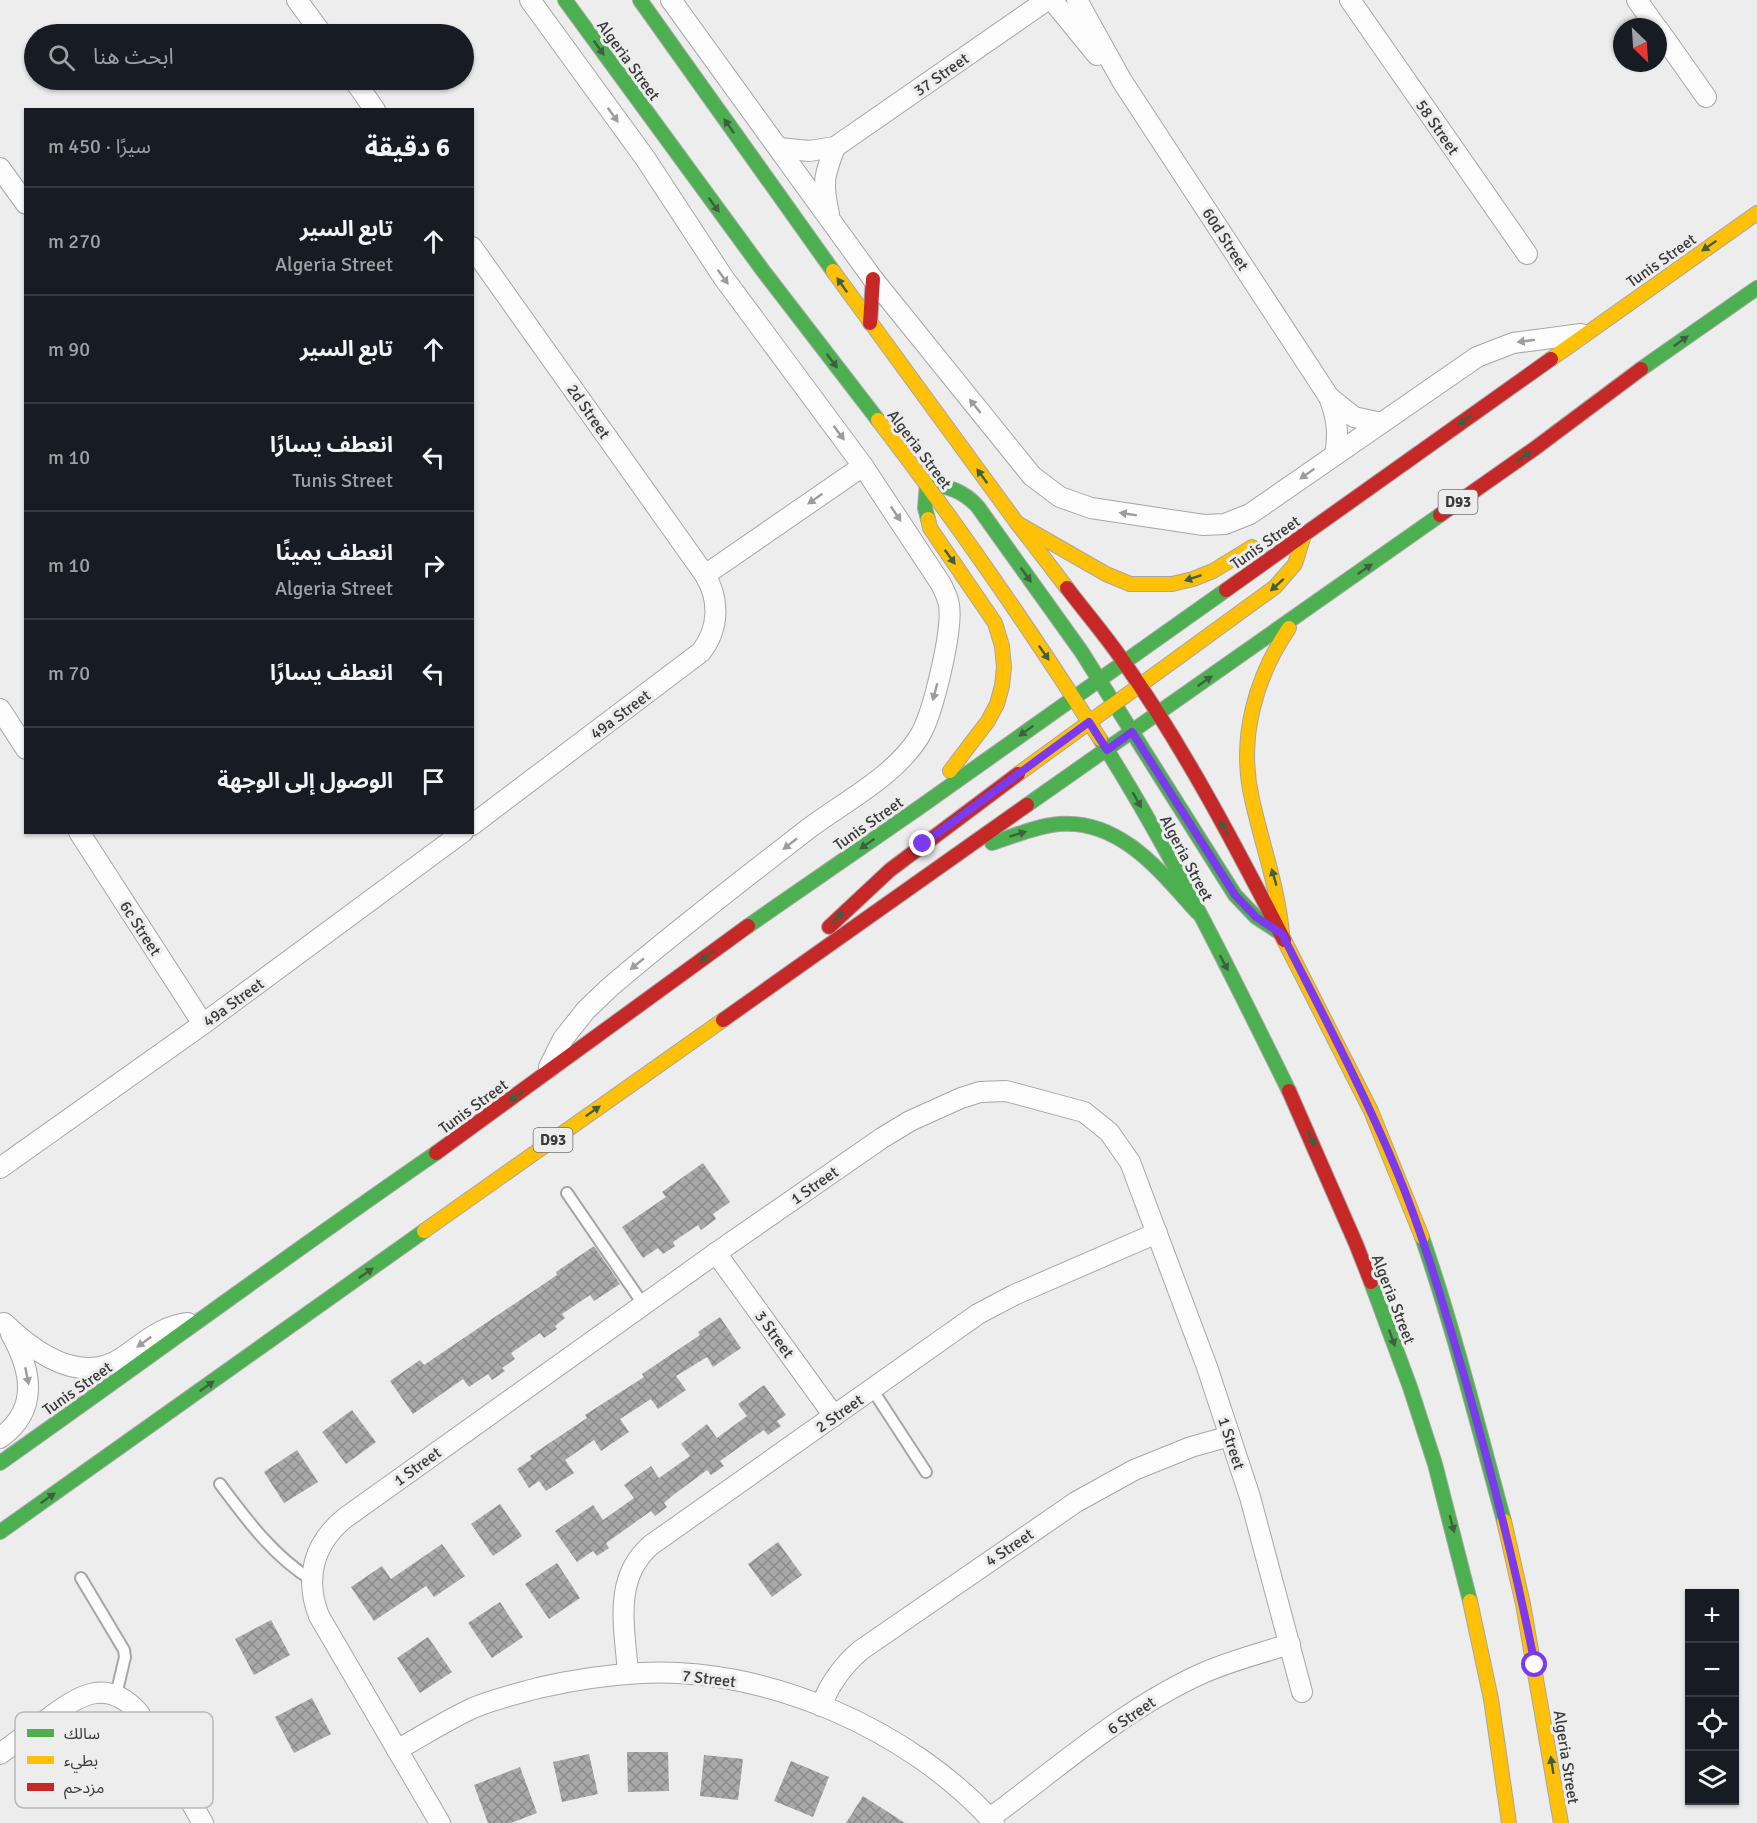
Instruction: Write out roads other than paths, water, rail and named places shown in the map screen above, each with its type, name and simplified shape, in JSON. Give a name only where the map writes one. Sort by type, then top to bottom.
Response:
[{"type":"main road","points":[[554,0],[568,4]]},
{"type":"main road","name":"Algeria Street","points":[[640,0],[870,323],[1017,523],[1123,662],[1176,743],[1282,934],[1371,1112],[1396,1169],[1434,1275],[1505,1526],[1533,1655],[1561,1823]]},
{"type":"main road","name":"Algeria Street","points":[[568,4],[764,272],[927,484],[1073,697],[1107,750],[1166,852],[1253,1018],[1300,1114],[1356,1244],[1410,1387],[1444,1497],[1476,1625],[1491,1699],[1509,1823]]},
{"type":"main road","name":"Tunis Street","points":[[0,1463],[197,1324],[314,1237],[462,1136],[740,931],[920,807],[1757,213]]},
{"type":"main road","points":[[870,323],[873,279]]},
{"type":"main road","name":"D93","points":[[0,1532],[1534,449],[1625,380],[1757,288]]},
{"type":"main road","points":[[920,807],[977,740],[990,721],[997,706],[1005,674],[1001,639],[995,623],[930,528],[926,508],[927,484],[957,489],[970,497],[1077,645],[1235,895],[1256,917],[1282,934]]},
{"type":"main road","points":[[784,977],[838,917],[895,867],[1114,703],[1275,588],[1295,564],[1304,535],[1271,539],[1248,549],[1213,571],[1193,579],[1172,584],[1151,585],[1130,584],[1106,574],[1017,523]]},
{"type":"main road","points":[[1282,934],[1278,891],[1250,794],[1247,748],[1251,715],[1261,679],[1283,635],[1298,615]]},
{"type":"main road","points":[[962,852],[1044,826],[1078,824],[1094,827],[1120,837],[1132,845],[1197,912]]},
{"type":"street","points":[[297,0],[315,24]]},
{"type":"street","points":[[530,0],[645,158],[717,269],[863,466],[927,561],[941,584],[949,604],[949,639],[928,717],[920,736],[890,770],[809,829],[609,988],[586,1010],[563,1039],[547,1073]]},
{"type":"street","points":[[671,0],[873,279],[1032,476],[1046,488],[1075,504],[1193,525],[1225,524],[1250,514],[1462,367],[1494,348],[1513,343],[1584,334]]},
{"type":"street","name":"37 Street","points":[[779,148],[808,151],[835,147],[1050,0]]},
{"type":"street","name":"60d Street","points":[[1050,0],[1122,81]]},
{"type":"street","name":"60d Street","points":[[1077,0],[1122,81],[1329,397],[1337,418],[1338,442],[1335,455]]},
{"type":"street","name":"58 Street","points":[[1350,0],[1527,254]]},
{"type":"street","points":[[1637,0],[1650,18]]},
{"type":"street","points":[[1667,42],[1706,97]]},
{"type":"street","points":[[361,90],[374,108]]},
{"type":"street","points":[[831,221],[824,187],[825,176],[835,147]]},
{"type":"street","points":[[0,168],[24,201]]},
{"type":"street","name":"2d Street","points":[[474,250],[705,575]]},
{"type":"street","name":"60d Street","points":[[1329,397],[1354,417],[1381,423]]},
{"type":"street","points":[[705,575],[863,466]]},
{"type":"street","name":"49a Street","points":[[474,823],[701,652],[712,636],[716,617],[713,592],[705,575]]},
{"type":"street","points":[[0,709],[24,746]]},
{"type":"street","name":"6c Street","points":[[80,834],[203,1024]]},
{"type":"street","name":"49a Street","points":[[0,1168],[203,1024],[460,834]]},
{"type":"street","name":"1 Street","points":[[440,1823],[319,1616],[312,1592],[312,1580],[317,1553],[324,1539],[333,1527],[345,1518],[643,1304],[882,1138],[942,1106],[980,1092],[1017,1094],[1084,1112],[1097,1121],[1120,1146],[1130,1162],[1230,1436],[1262,1539],[1302,1692]]},
{"type":"street","name":"2 Street","points":[[628,1674],[624,1588],[635,1562],[651,1545],[959,1327],[998,1303],[1157,1233]]},
{"type":"street","name":"3 Street","points":[[716,1253],[834,1416]]},
{"type":"street","points":[[2,1319],[31,1348],[46,1357],[62,1364],[91,1369],[112,1364],[121,1359],[160,1330],[170,1326],[197,1324]]},
{"type":"street","points":[[0,1438],[8,1433],[21,1415],[26,1405],[29,1387],[24,1362],[2,1319]]},
{"type":"street","name":"4 Street","points":[[821,1706],[837,1674],[861,1650],[1076,1502],[1145,1466],[1191,1447],[1230,1436]]},
{"type":"street","name":"6 Street","points":[[992,1821],[1119,1722],[1160,1696],[1204,1672],[1290,1644]]},
{"type":"street","name":"7 Street","points":[[397,1750],[473,1708],[512,1695],[561,1683],[628,1674],[678,1673],[726,1679],[767,1688],[821,1706],[856,1721],[913,1755],[966,1795],[992,1821]]},
{"type":"street","points":[[57,1712],[73,1700],[95,1693],[116,1695],[138,1712]]},
{"type":"street","points":[[0,1754],[15,1743]]},
{"type":"street","points":[[194,1808],[203,1823]]},
{"type":"lane","points":[[567,1193],[643,1304]]},
{"type":"lane","points":[[872,1389],[926,1472]]},
{"type":"lane","points":[[220,1484],[280,1556],[312,1580]]},
{"type":"lane","points":[[81,1578],[124,1650],[125,1657],[116,1695]]}]
